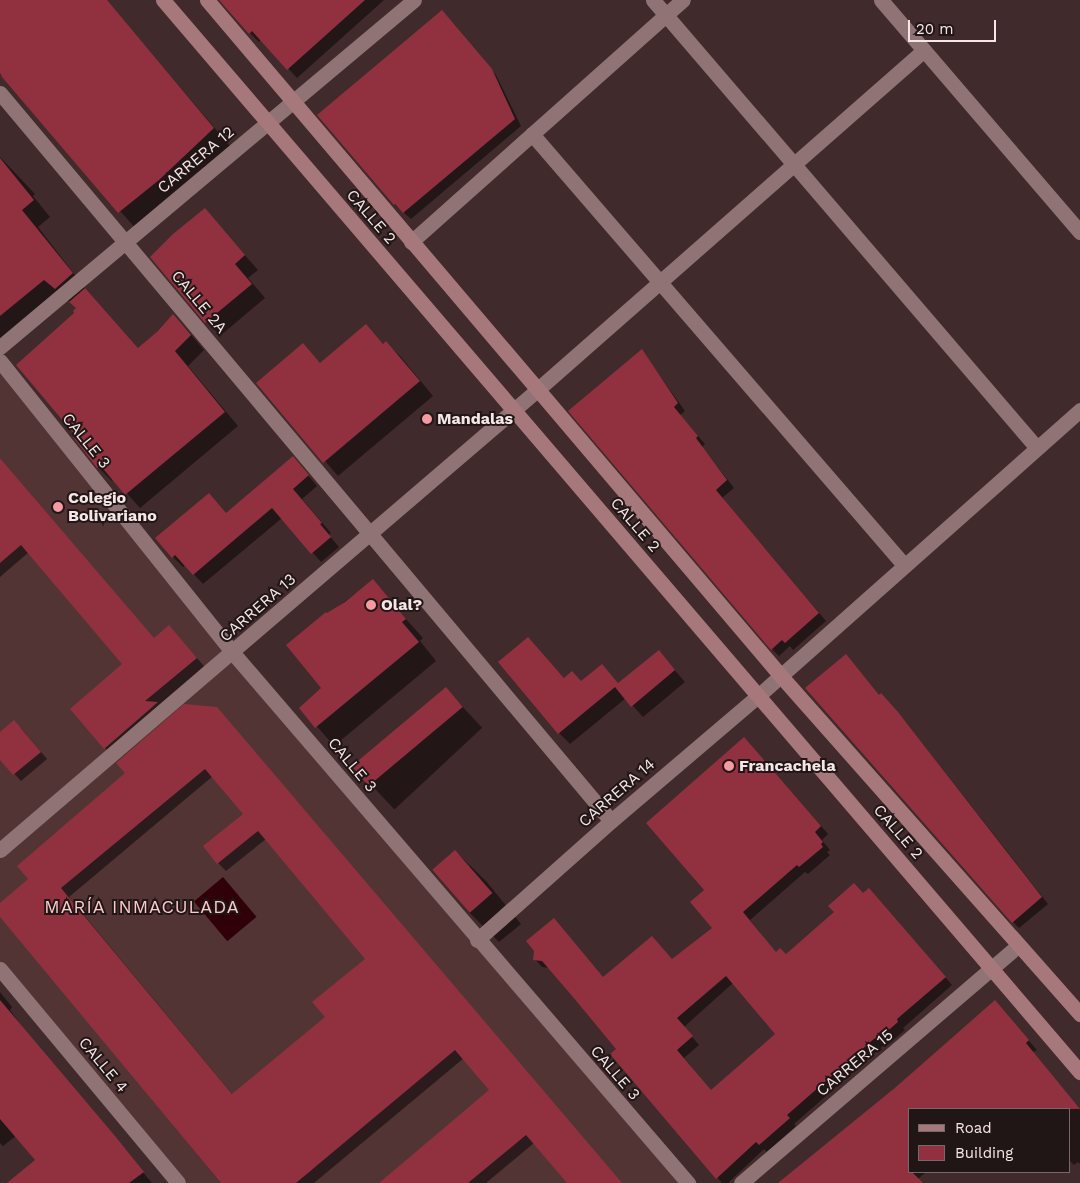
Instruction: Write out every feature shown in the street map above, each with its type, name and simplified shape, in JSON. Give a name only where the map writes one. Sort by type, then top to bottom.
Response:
[{"type":"street","name":"CALLE 2","points":[[162,0],[1080,1072]]},
{"type":"street","name":"CALLE 2","points":[[207,0],[780,675],[1080,1014]]},
{"type":"street","name":"CARRERA 12","points":[[0,347],[414,0]]},
{"type":"street","points":[[654,0],[1037,448]]},
{"type":"street","points":[[411,242],[683,0]]},
{"type":"street","points":[[881,0],[1080,232]]},
{"type":"street","name":"CARRERA 13","points":[[0,850],[233,653],[537,390],[924,50]]},
{"type":"street","name":"CALLE 2A","points":[[0,93],[371,533],[610,821]]},
{"type":"street","points":[[532,134],[904,565]]},
{"type":"street","name":"CALLE 3","points":[[0,361],[233,653],[477,940],[688,1183]]},
{"type":"street","name":"CARRERA 14","points":[[477,940],[610,821],[758,696],[1080,410]]},
{"type":"street","name":"CARRERA 15","points":[[741,1183],[1018,946]]},
{"type":"street","name":"CALLE 4","points":[[0,970],[178,1183]]},
{"type":"shaded area","points":[[0,361],[233,653],[688,1183],[178,1183],[0,969]]},
{"type":"shaded area","points":[[223,877],[256,917],[227,941],[194,901]]},
{"type":"building","points":[[0,0],[107,0],[214,128],[159,180],[118,213],[2,77],[0,73]]},
{"type":"building","points":[[219,0],[365,0],[287,70],[252,31],[249,34]]},
{"type":"building","points":[[442,10],[492,69],[515,119],[403,213],[317,115]]},
{"type":"building","points":[[0,158],[34,200],[22,210],[73,273],[55,289],[44,280],[0,316]]},
{"type":"building","points":[[205,208],[245,255],[235,264],[252,284],[205,323],[150,257],[173,234]]},
{"type":"building","points":[[85,288],[138,348],[158,331],[173,314],[191,335],[175,351],[225,412],[125,495],[100,465],[97,468],[73,437],[75,435],[16,365],[74,313],[73,311],[76,308],[69,302]]},
{"type":"building","points":[[366,324],[383,344],[386,341],[420,381],[323,463],[256,383],[303,343],[320,363]]},
{"type":"building","points":[[642,349],[678,403],[674,407],[698,436],[696,438],[727,480],[716,490],[819,613],[785,643],[782,640],[771,650],[568,411]]},
{"type":"building","points":[[293,456],[309,475],[293,489],[322,523],[320,524],[331,537],[311,554],[272,508],[193,575],[175,555],[172,558],[155,538],[209,493],[226,513]]},
{"type":"building","points":[[0,458],[154,638],[169,625],[197,658],[145,701],[158,702],[104,749],[70,709],[122,664],[21,545],[0,563]]},
{"type":"building","points":[[373,579],[406,619],[402,622],[419,642],[315,728],[299,708],[321,688],[286,645],[326,612],[345,602]]},
{"type":"building","points":[[528,637],[564,678],[572,671],[581,681],[602,664],[618,683],[659,650],[675,670],[631,707],[615,687],[558,734],[498,662]]},
{"type":"building","points":[[846,654],[879,695],[881,693],[898,712],[1042,897],[1012,923],[805,688]]},
{"type":"building","points":[[446,687],[463,707],[368,786],[352,766]]},
{"type":"building","points":[[184,704],[217,707],[622,1183],[567,1183],[526,1135],[468,1183],[379,1183],[489,1090],[455,1050],[296,1183],[221,1183],[0,917],[0,903],[28,879],[17,866],[125,773],[116,763]],"holes":[[[205,769],[243,814],[203,846],[217,864],[258,831],[365,959],[312,1002],[325,1017],[232,1094],[61,888]]]},
{"type":"building","points":[[14,720],[41,752],[13,775],[0,760],[0,732]]},
{"type":"building","points":[[744,737],[821,826],[815,832],[823,842],[821,844],[823,847],[799,867],[797,865],[743,912],[776,952],[780,948],[786,954],[834,912],[828,906],[854,883],[863,893],[869,888],[946,977],[897,1019],[898,1022],[877,1040],[875,1038],[787,1115],[790,1118],[759,1145],[756,1142],[716,1179],[610,1054],[616,1049],[573,997],[542,961],[533,960],[534,951],[526,941],[554,918],[603,977],[652,936],[672,959],[712,928],[690,902],[704,890],[646,823]],"holes":[[[726,976],[775,1034],[711,1090],[677,1050],[693,1036],[677,1018]]]},
{"type":"building","points":[[455,850],[492,893],[470,913],[432,870]]},
{"type":"building","points":[[0,1000],[144,1172],[129,1183],[7,1183],[35,1160],[0,1119]]},
{"type":"building","points":[[995,1000],[1029,1040],[1026,1043],[1080,1109],[908,1108],[908,1173],[913,1173],[923,1183],[778,1183],[896,1087]]},
{"type":"place","name":"Mandalas","points":[[427,419]]},
{"type":"place","name":"Colegio Bolivariano","points":[[58,507]]},
{"type":"place","name":"Olal?","points":[[371,605]]},
{"type":"place","name":"Francachela","points":[[729,766]]},
{"type":"district","name":"MARÍA INMACULADA","points":[[142,907]]}]
